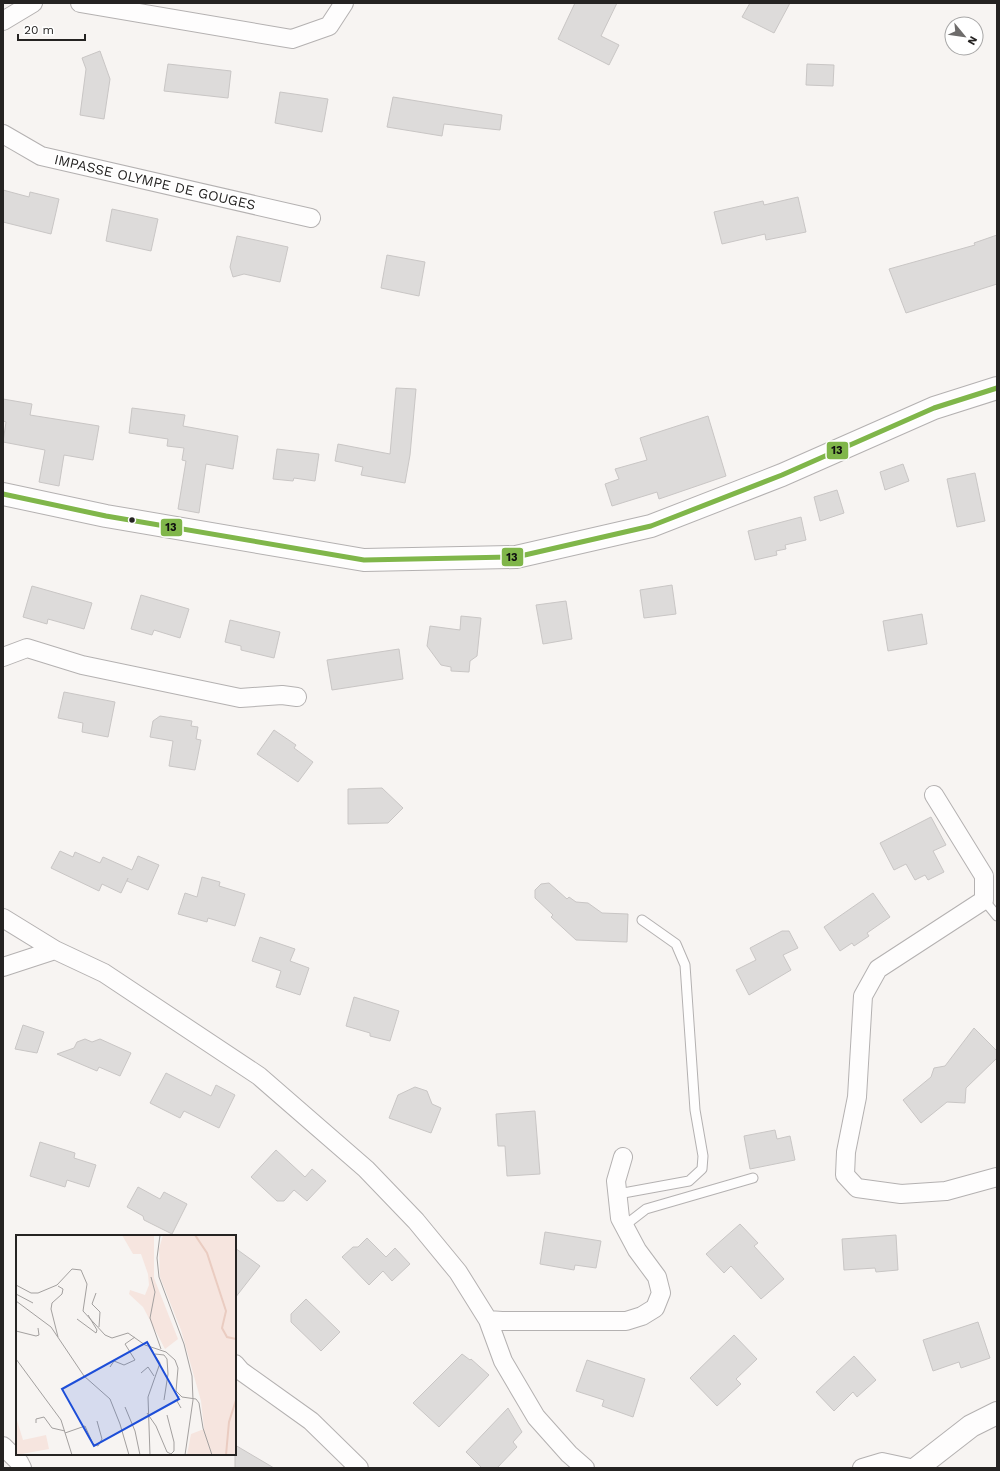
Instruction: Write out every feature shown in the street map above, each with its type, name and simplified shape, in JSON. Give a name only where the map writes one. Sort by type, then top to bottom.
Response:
[{"type":"main road","points":[[3,494],[106,516],[364,560],[516,557],[651,526],[782,475],[934,408],[997,388]]},
{"type":"main road","points":[[917,1468],[971,1426],[997,1413]]},
{"type":"street","points":[[3,21],[32,3]]},
{"type":"street","points":[[80,3],[292,39],[329,26],[344,3]]},
{"type":"street","name":"IMPASSE OLYMPE DE GOUGES","points":[[3,134],[41,156],[311,218]]},
{"type":"street","points":[[3,657],[27,648],[82,665],[240,698],[282,695],[297,697]]},
{"type":"street","points":[[934,795],[984,876],[984,900],[878,968],[863,996],[857,1097],[846,1152],[845,1175],[857,1188],[901,1194],[946,1191],[997,1177]]},
{"type":"street","points":[[3,918],[55,950],[104,973],[259,1076],[366,1169],[416,1221],[458,1272],[488,1320],[503,1361],[536,1417],[569,1454],[585,1468]]},
{"type":"street","points":[[3,966],[55,950]]},
{"type":"street","points":[[488,1320],[626,1321],[642,1316],[655,1308],[661,1293],[657,1277],[637,1250],[620,1218],[616,1181],[623,1157]]},
{"type":"street","points":[[236,1365],[311,1421],[359,1468]]},
{"type":"street","points":[[3,1446],[22,1468]]},
{"type":"street","points":[[862,1468],[882,1462],[910,1468]]},
{"type":"lane","points":[[984,900],[997,916]]},
{"type":"lane","points":[[618,1194],[690,1181],[702,1169],[703,1156],[696,1110],[684,965],[676,944],[642,920]]},
{"type":"lane","points":[[624,1226],[646,1209],[753,1178]]},
{"type":"building","points":[[575,3],[617,3],[601,36],[619,45],[609,65],[558,39]]},
{"type":"building","points":[[750,3],[790,3],[774,33],[742,17]]},
{"type":"building","points":[[100,51],[110,79],[104,119],[80,115],[86,69],[82,58]]},
{"type":"building","points":[[168,64],[231,71],[228,98],[164,91]]},
{"type":"building","points":[[807,64],[834,65],[833,86],[806,85]]},
{"type":"building","points":[[280,92],[328,99],[322,132],[275,123]]},
{"type":"building","points":[[393,97],[502,115],[500,130],[444,124],[442,136],[387,127]]},
{"type":"building","points":[[3,190],[29,197],[30,192],[59,199],[51,234],[3,222]]},
{"type":"building","points":[[798,197],[806,232],[766,240],[765,234],[722,244],[714,212],[763,201],[764,205]]},
{"type":"building","points":[[112,209],[158,219],[151,251],[106,241]]},
{"type":"building","points":[[997,235],[997,284],[906,313],[889,269],[975,245],[974,243]]},
{"type":"building","points":[[237,236],[288,247],[280,282],[244,274],[233,277],[230,267]]},
{"type":"building","points":[[387,255],[425,262],[419,296],[381,288]]},
{"type":"building","points":[[396,388],[416,389],[410,455],[405,483],[361,475],[363,467],[335,461],[338,444],[390,454]]},
{"type":"building","points":[[3,399],[32,404],[30,415],[99,426],[93,460],[64,455],[59,486],[39,482],[45,450],[3,442],[6,422],[3,421]]},
{"type":"building","points":[[132,408],[185,415],[183,426],[238,436],[233,469],[206,464],[199,513],[178,509],[186,461],[182,460],[184,448],[167,446],[168,439],[129,433]]},
{"type":"building","points":[[708,416],[726,476],[659,499],[657,492],[612,506],[605,484],[619,479],[615,469],[647,460],[640,438]]},
{"type":"building","points":[[277,449],[319,454],[315,481],[294,478],[293,481],[273,479]]},
{"type":"building","points":[[903,464],[909,481],[885,490],[880,472]]},
{"type":"building","points":[[975,473],[985,521],[957,527],[947,479]]},
{"type":"building","points":[[837,490],[844,513],[820,521],[814,497]]},
{"type":"building","points":[[801,517],[806,540],[785,545],[786,549],[776,551],[777,555],[755,560],[748,531]]},
{"type":"building","points":[[672,585],[676,614],[644,618],[640,590]]},
{"type":"building","points":[[32,586],[92,603],[84,629],[48,619],[47,624],[23,617]]},
{"type":"building","points":[[141,595],[189,609],[180,638],[154,630],[152,635],[131,629]]},
{"type":"building","points":[[566,601],[572,639],[543,644],[536,605]]},
{"type":"building","points":[[922,614],[927,644],[888,651],[883,621]]},
{"type":"building","points":[[461,616],[481,618],[477,656],[470,661],[469,672],[451,671],[451,667],[441,665],[427,646],[430,626],[460,630]]},
{"type":"building","points":[[230,620],[280,632],[274,658],[241,650],[241,646],[225,642]]},
{"type":"building","points":[[399,649],[403,679],[332,690],[327,660]]},
{"type":"building","points":[[64,692],[115,702],[108,737],[82,732],[83,723],[58,718]]},
{"type":"building","points":[[160,716],[192,721],[191,726],[198,727],[196,739],[201,740],[195,770],[169,766],[173,741],[150,737],[153,721]]},
{"type":"building","points":[[274,730],[296,745],[294,748],[313,762],[298,782],[257,754]]},
{"type":"building","points":[[382,788],[403,808],[388,823],[348,824],[348,789]]},
{"type":"building","points":[[931,817],[946,845],[933,851],[944,872],[928,880],[925,875],[915,880],[906,864],[894,870],[880,843]]},
{"type":"building","points":[[60,851],[73,857],[75,852],[100,863],[103,857],[132,870],[138,856],[159,865],[148,890],[127,881],[128,878],[121,893],[102,884],[99,891],[51,868]]},
{"type":"building","points":[[202,877],[220,882],[219,886],[245,894],[235,926],[208,918],[207,922],[178,914],[185,893],[197,897]]},
{"type":"building","points":[[549,883],[567,899],[569,897],[576,902],[588,903],[602,913],[628,914],[627,942],[576,940],[551,917],[553,915],[535,898],[535,890],[541,884]]},
{"type":"building","points":[[873,893],[890,917],[867,933],[869,936],[854,946],[852,943],[840,951],[824,927]]},
{"type":"building","points":[[782,931],[789,931],[798,948],[783,955],[791,970],[749,995],[736,970],[756,960],[750,948]]},
{"type":"building","points":[[260,937],[295,949],[290,961],[309,968],[300,995],[276,987],[281,971],[252,961]]},
{"type":"building","points":[[354,997],[399,1011],[390,1041],[370,1036],[370,1033],[346,1026]]},
{"type":"building","points":[[23,1025],[44,1032],[37,1053],[15,1049]]},
{"type":"building","points":[[974,1028],[997,1051],[997,1058],[966,1088],[965,1103],[947,1102],[921,1123],[903,1100],[931,1077],[934,1068],[945,1066]]},
{"type":"building","points":[[85,1039],[92,1042],[100,1039],[131,1053],[120,1076],[99,1067],[97,1071],[57,1054],[74,1048],[77,1042]]},
{"type":"building","points":[[166,1073],[211,1096],[216,1085],[235,1095],[219,1128],[184,1111],[180,1118],[150,1103]]},
{"type":"building","points":[[415,1087],[427,1091],[432,1104],[441,1108],[431,1133],[389,1118],[398,1095]]},
{"type":"building","points":[[535,1111],[540,1174],[507,1176],[505,1146],[498,1146],[496,1114]]},
{"type":"building","points":[[775,1130],[777,1139],[790,1136],[795,1160],[750,1169],[744,1136]]},
{"type":"building","points":[[40,1142],[75,1153],[74,1158],[96,1165],[89,1187],[67,1180],[65,1187],[30,1176]]},
{"type":"building","points":[[276,1150],[305,1177],[312,1169],[326,1181],[307,1201],[294,1190],[284,1201],[277,1201],[251,1177]]},
{"type":"building","points":[[138,1187],[160,1199],[164,1192],[187,1204],[172,1234],[144,1220],[143,1216],[127,1207]]},
{"type":"building","points":[[740,1224],[758,1243],[754,1246],[784,1279],[761,1299],[731,1266],[724,1273],[706,1254]]},
{"type":"building","points":[[545,1232],[601,1241],[596,1268],[575,1265],[574,1270],[540,1264]]},
{"type":"building","points":[[896,1235],[898,1270],[876,1272],[875,1268],[844,1270],[842,1239]]},
{"type":"building","points":[[367,1238],[386,1257],[395,1248],[410,1264],[392,1281],[383,1271],[369,1285],[342,1257],[353,1247],[358,1247]]},
{"type":"building","points":[[236,1249],[260,1266],[236,1297]]},
{"type":"building","points":[[306,1299],[340,1332],[321,1351],[291,1322],[291,1314]]},
{"type":"building","points":[[978,1322],[990,1358],[961,1368],[959,1362],[933,1371],[923,1340]]},
{"type":"building","points":[[734,1335],[757,1359],[736,1379],[741,1384],[717,1406],[690,1378]]},
{"type":"building","points":[[462,1354],[470,1360],[471,1359],[489,1375],[439,1427],[413,1403]]},
{"type":"building","points":[[854,1356],[876,1380],[857,1397],[853,1392],[834,1411],[816,1392]]},
{"type":"building","points":[[587,1360],[645,1379],[633,1417],[602,1406],[604,1400],[576,1391]]},
{"type":"building","points":[[508,1408],[522,1432],[513,1442],[517,1447],[497,1468],[482,1468],[466,1452]]},
{"type":"building","points":[[236,1446],[274,1468],[235,1468]]},
{"type":"transit line","name":"13","points":[[3,494],[106,516],[364,560],[516,557],[651,526],[782,475],[934,408],[997,388]]}]
